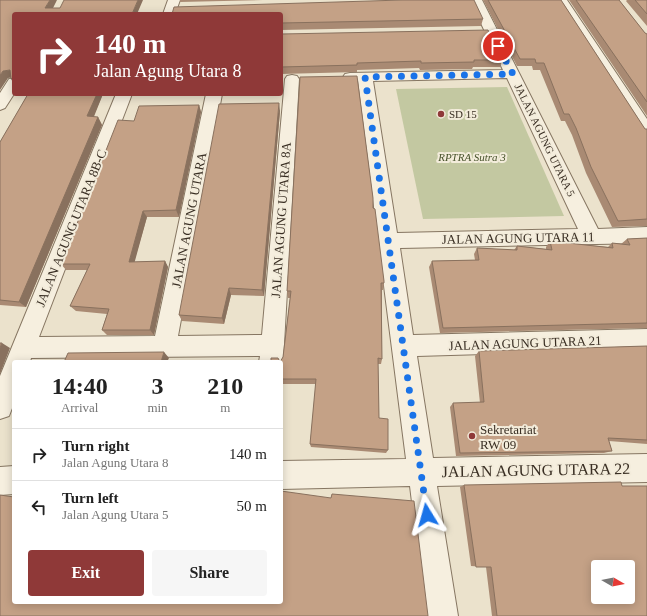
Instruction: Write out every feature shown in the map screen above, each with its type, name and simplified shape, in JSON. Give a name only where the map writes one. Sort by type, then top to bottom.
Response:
[{"type":"street","name":"JALAN AGUNG UTARA 5","points":[[476,0],[485,32],[513,74],[592,237]]},
{"type":"street","points":[[561,0],[647,131]]},
{"type":"street","points":[[171,7],[187,7]]},
{"type":"street","points":[[336,78],[513,74]]},
{"type":"street","points":[[365,77],[442,616]]},
{"type":"street","name":"JALAN AGUNG UTARA 8A","points":[[271,353],[293,79]]},
{"type":"street","points":[[0,105],[10,84]]},
{"type":"street","name":"JALAN AGUNG UTARA 8B-C","points":[[20,355],[123,96]]},
{"type":"street","name":"JALAN AGUNG UTARA","points":[[164,347],[214,96]]},
{"type":"street","name":"JALAN AGUNG UTARA 11","points":[[388,241],[647,236]]},
{"type":"street","name":"JALAN AGUNG UTARA 21","points":[[403,346],[647,339]]},
{"type":"street","points":[[20,355],[164,347],[271,353]]},
{"type":"street","points":[[0,407],[12,376]]},
{"type":"street","name":"JALAN AGUNG UTARA 22","points":[[283,475],[647,468]]},
{"type":"street","points":[[0,481],[12,480]]},
{"type":"green space","name":"RPTRA Sutra 3","points":[[507,87],[564,216],[423,219],[396,89]]},
{"type":"building","points":[[0,0],[50,0],[45,8],[60,8],[64,0],[138,0],[133,12],[12,12],[12,78],[11,79],[10,70],[3,71],[0,75]]},
{"type":"building","points":[[402,0],[474,0],[483,19],[283,23],[283,12],[173,12],[174,7]]},
{"type":"building","points":[[488,0],[561,0],[645,129],[647,129],[647,219],[618,221],[591,167],[569,114],[564,114],[544,63],[536,63],[535,59],[520,59]]},
{"type":"building","points":[[576,0],[619,0],[647,34],[647,102]]},
{"type":"building","points":[[635,0],[647,0],[647,14]]},
{"type":"building","points":[[488,30],[502,60],[474,60],[474,62],[421,63],[421,61],[357,63],[357,65],[283,67],[283,34]]},
{"type":"building","points":[[357,76],[373,198],[373,208],[375,209],[384,281],[384,283],[381,283],[382,359],[378,358],[379,418],[388,419],[388,450],[310,444],[316,379],[283,379],[283,360],[281,360],[283,357],[291,291],[287,291],[300,77]]},
{"type":"building","points":[[27,96],[96,96],[87,116],[98,117],[19,302],[0,300],[0,142]]},
{"type":"building","points":[[279,103],[262,290],[229,288],[222,318],[179,315],[219,104]]},
{"type":"building","points":[[199,105],[176,210],[143,211],[129,262],[165,261],[150,330],[102,330],[109,309],[70,306],[90,264],[61,264],[118,120],[134,121],[139,106]]},
{"type":"building","points":[[647,238],[647,323],[443,328],[432,261],[479,260],[477,248],[517,250],[517,246],[552,250],[550,241],[613,248],[612,243],[630,245],[627,239]]},
{"type":"building","points":[[647,346],[647,440],[608,438],[612,451],[460,453],[453,403],[484,402],[479,351]]},
{"type":"building","points":[[164,352],[162,360],[65,360],[68,353]]},
{"type":"building","points":[[271,358],[278,358],[279,360],[271,360]]},
{"type":"building","points":[[621,482],[622,486],[647,486],[647,616],[497,616],[491,567],[476,567],[464,485]]},
{"type":"building","points":[[283,491],[331,498],[332,494],[414,501],[428,616],[0,616],[0,495],[12,497],[12,604],[283,604]]},
{"type":"place","name":"SD 15","points":[[441,114]]},
{"type":"place","name":"Sekretariat RW 09","points":[[472,436]]},
{"type":"route","points":[[427,515],[365,77],[513,74],[498,46]]}]
